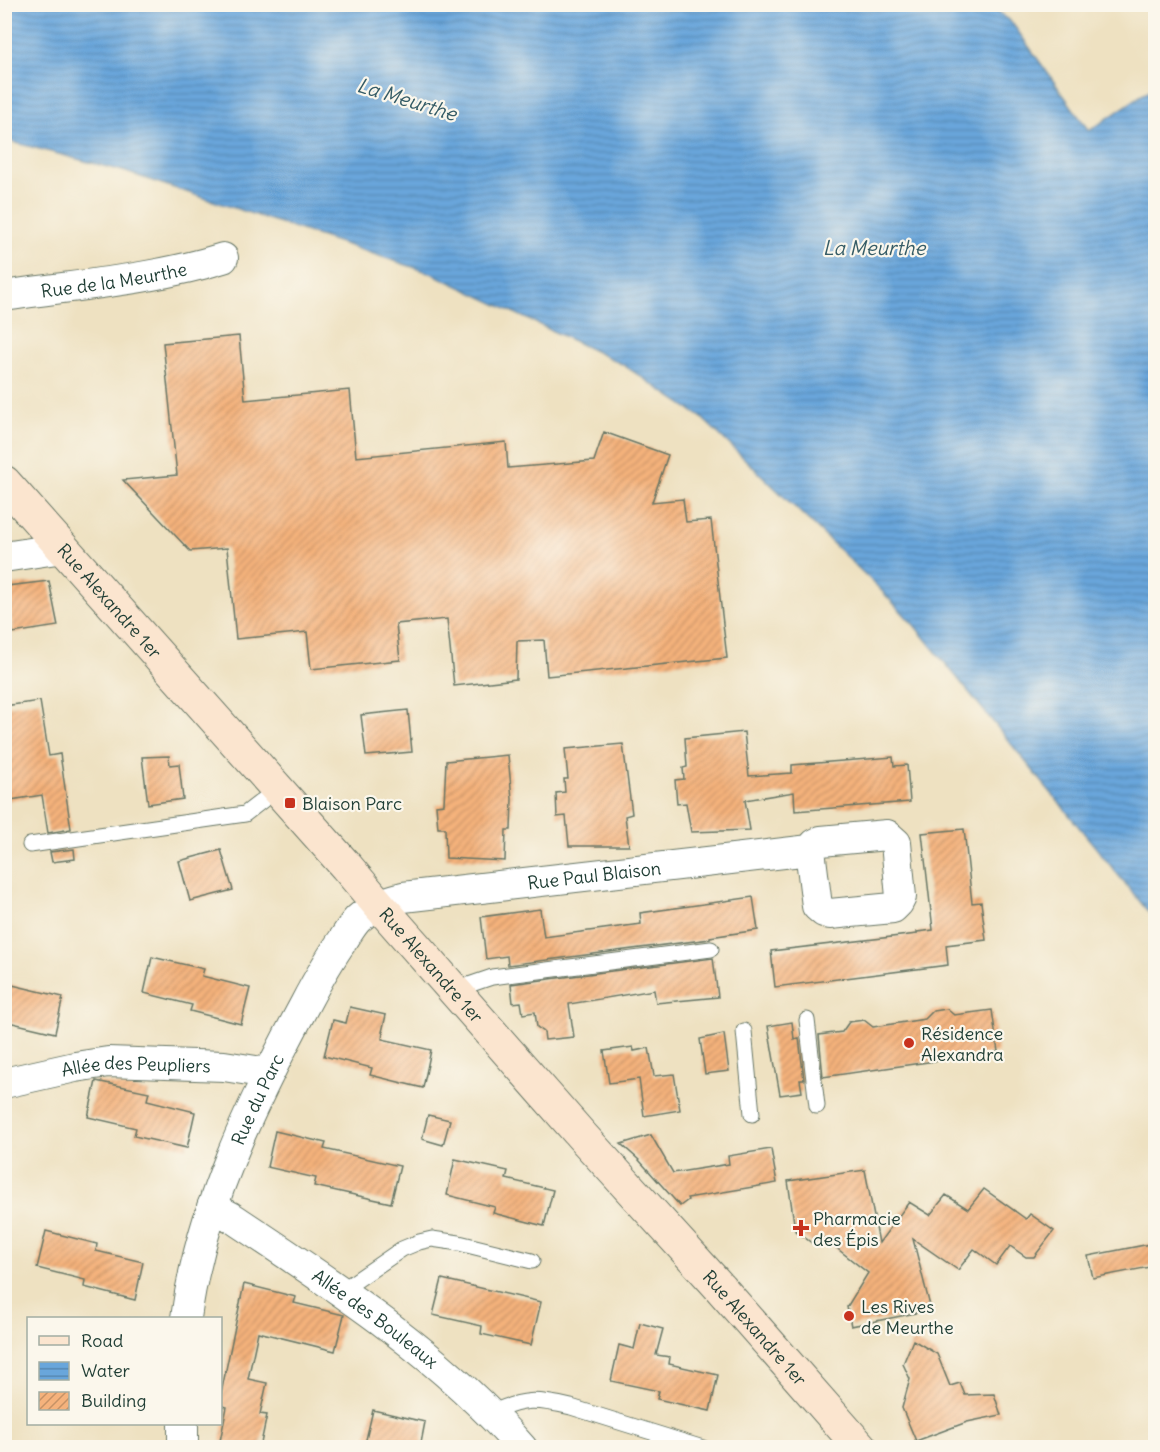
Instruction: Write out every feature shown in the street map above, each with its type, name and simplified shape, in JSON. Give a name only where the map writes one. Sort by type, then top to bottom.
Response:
[{"type":"main road","name":"Rue Alexandre 1er","points":[[4,482],[861,1448]]},
{"type":"street","name":"Rue de la Meurthe","points":[[4,296],[144,276],[223,258]]},
{"type":"street","points":[[4,557],[63,548]]},
{"type":"street","name":"Rue Paul Blaison","points":[[378,904],[402,897],[810,850]]},
{"type":"street","name":"Rue du Parc","points":[[186,1317],[189,1294],[212,1207],[235,1147],[268,1073],[312,990],[340,944],[357,920],[378,904]]},
{"type":"street","name":"Allée des Peupliers","points":[[6,1080],[108,1062],[224,1066],[268,1073]]},
{"type":"street","name":"Allée des Bouleaux","points":[[212,1207],[231,1217],[341,1291],[428,1357],[491,1413],[522,1448]]},
{"type":"street","points":[[183,1425],[183,1448]]},
{"type":"lane","points":[[30,845],[245,814],[277,789]]},
{"type":"lane","points":[[454,990],[492,977],[711,949]]},
{"type":"lane","points":[[807,1020],[817,1106]]},
{"type":"lane","points":[[744,1031],[752,1114]]},
{"type":"lane","points":[[341,1291],[402,1249],[432,1239],[459,1243],[532,1261]]},
{"type":"lane","points":[[491,1413],[509,1405],[528,1401],[550,1402],[703,1448]]},
{"type":"water","name":"La Meurthe","points":[[4,5],[990,5],[1012,23],[1089,131],[1155,86],[1155,920],[914,625],[877,586],[701,417],[622,364],[431,273],[123,171],[5,140]]},
{"type":"building","points":[[239,336],[245,400],[350,390],[356,457],[506,442],[508,468],[594,461],[604,432],[668,455],[652,502],[683,499],[686,522],[711,520],[727,658],[547,676],[544,640],[517,641],[516,679],[454,686],[447,619],[396,624],[400,660],[311,669],[307,632],[236,639],[227,548],[190,551],[123,480],[177,475],[163,343]]},
{"type":"building","points":[[49,581],[58,626],[13,633],[7,586]]},
{"type":"building","points":[[40,701],[49,756],[60,754],[71,829],[48,833],[42,795],[4,801],[4,706]]},
{"type":"building","points":[[408,710],[412,752],[366,756],[361,715]]},
{"type":"building","points":[[744,732],[749,776],[792,773],[792,765],[893,757],[894,766],[907,765],[910,802],[795,811],[794,792],[745,800],[750,830],[691,832],[686,803],[677,804],[675,780],[684,779],[683,768],[687,767],[685,738]]},
{"type":"building","points":[[623,744],[632,814],[625,816],[629,846],[569,846],[566,816],[557,817],[556,793],[565,792],[564,779],[568,779],[565,749]]},
{"type":"building","points":[[508,755],[512,799],[511,830],[506,830],[505,861],[446,858],[445,828],[438,828],[436,805],[444,804],[446,761]]},
{"type":"building","points":[[169,756],[170,765],[179,764],[183,799],[148,804],[142,757]]},
{"type":"building","points":[[964,829],[972,903],[981,902],[986,940],[946,945],[948,965],[775,987],[771,951],[917,934],[917,932],[933,930],[922,833]]},
{"type":"building","points":[[74,849],[75,859],[52,862],[50,852]]},
{"type":"building","points":[[221,850],[233,890],[190,901],[179,861]]},
{"type":"building","points":[[753,897],[758,930],[710,937],[710,939],[508,965],[507,956],[486,959],[481,917],[540,909],[544,937],[641,924],[640,913]]},
{"type":"building","points":[[152,957],[204,969],[202,976],[250,988],[241,1024],[190,1011],[192,1005],[144,993]]},
{"type":"building","points":[[713,958],[718,997],[656,1003],[654,990],[569,1004],[574,1037],[545,1040],[544,1032],[537,1027],[535,1012],[523,1014],[521,1002],[513,1003],[511,984]]},
{"type":"building","points":[[4,983],[63,997],[55,1033],[4,1021]]},
{"type":"building","points":[[350,1007],[386,1015],[382,1039],[431,1050],[423,1088],[370,1075],[372,1068],[324,1056],[333,1020],[346,1023]]},
{"type":"building","name":"Résidence Alexandra","points":[[947,1009],[954,1015],[992,1010],[998,1052],[823,1077],[819,1035],[842,1032],[849,1022],[864,1020],[873,1027],[925,1019],[933,1011]]},
{"type":"building","points":[[792,1022],[794,1039],[799,1038],[804,1080],[800,1080],[802,1092],[780,1095],[768,1026]]},
{"type":"building","points":[[724,1034],[729,1071],[705,1074],[700,1039]]},
{"type":"building","points":[[633,1047],[634,1051],[649,1048],[654,1076],[674,1074],[680,1110],[644,1116],[639,1079],[609,1083],[604,1051]]},
{"type":"building","points":[[96,1081],[149,1092],[147,1100],[195,1112],[187,1148],[134,1136],[136,1128],[88,1117]]},
{"type":"building","points":[[428,1115],[450,1120],[443,1145],[422,1139]]},
{"type":"building","points":[[275,1131],[326,1143],[324,1149],[400,1166],[391,1203],[314,1186],[316,1178],[267,1167]]},
{"type":"building","points":[[651,1135],[673,1173],[729,1164],[728,1156],[771,1149],[777,1183],[687,1198],[688,1200],[680,1206],[639,1160],[621,1144]]},
{"type":"building","points":[[455,1159],[508,1171],[506,1179],[553,1190],[544,1226],[493,1213],[495,1207],[447,1195]]},
{"type":"building","points":[[865,1170],[879,1243],[909,1202],[930,1215],[946,1195],[968,1209],[984,1189],[1026,1219],[1030,1214],[1054,1231],[1034,1257],[1026,1257],[1010,1246],[996,1265],[974,1249],[958,1270],[913,1239],[931,1310],[851,1326],[847,1307],[868,1273],[820,1235],[813,1244],[795,1230],[788,1181]]},
{"type":"building","points":[[46,1231],[97,1244],[96,1251],[143,1262],[135,1300],[84,1287],[85,1280],[37,1268]]},
{"type":"building","points":[[1155,1243],[1155,1266],[1093,1278],[1088,1256]]},
{"type":"building","points":[[442,1279],[541,1302],[531,1345],[481,1334],[482,1326],[433,1315]]},
{"type":"building","points":[[244,1284],[296,1297],[294,1303],[344,1315],[335,1351],[258,1332],[248,1379],[267,1383],[260,1414],[267,1415],[260,1448],[220,1441],[227,1407],[222,1406],[222,1388]]},
{"type":"building","points":[[640,1323],[663,1329],[656,1355],[670,1357],[669,1364],[718,1375],[710,1411],[657,1399],[659,1391],[611,1381],[619,1345],[634,1349]]},
{"type":"building","points":[[913,1340],[937,1354],[950,1386],[960,1383],[965,1395],[994,1394],[1001,1415],[967,1422],[916,1441],[902,1408],[910,1379],[903,1364]]},
{"type":"building","points":[[373,1410],[425,1422],[420,1448],[364,1448]]},
{"type":"place","name":"Blaison Parc","points":[[290,803]]},
{"type":"place","name":"Résidence Alexandra","points":[[909,1043]]},
{"type":"place","name":"Pharmacie des Épis","points":[[801,1228]]},
{"type":"place","name":"Les Rives de Meurthe","points":[[849,1316]]}]
